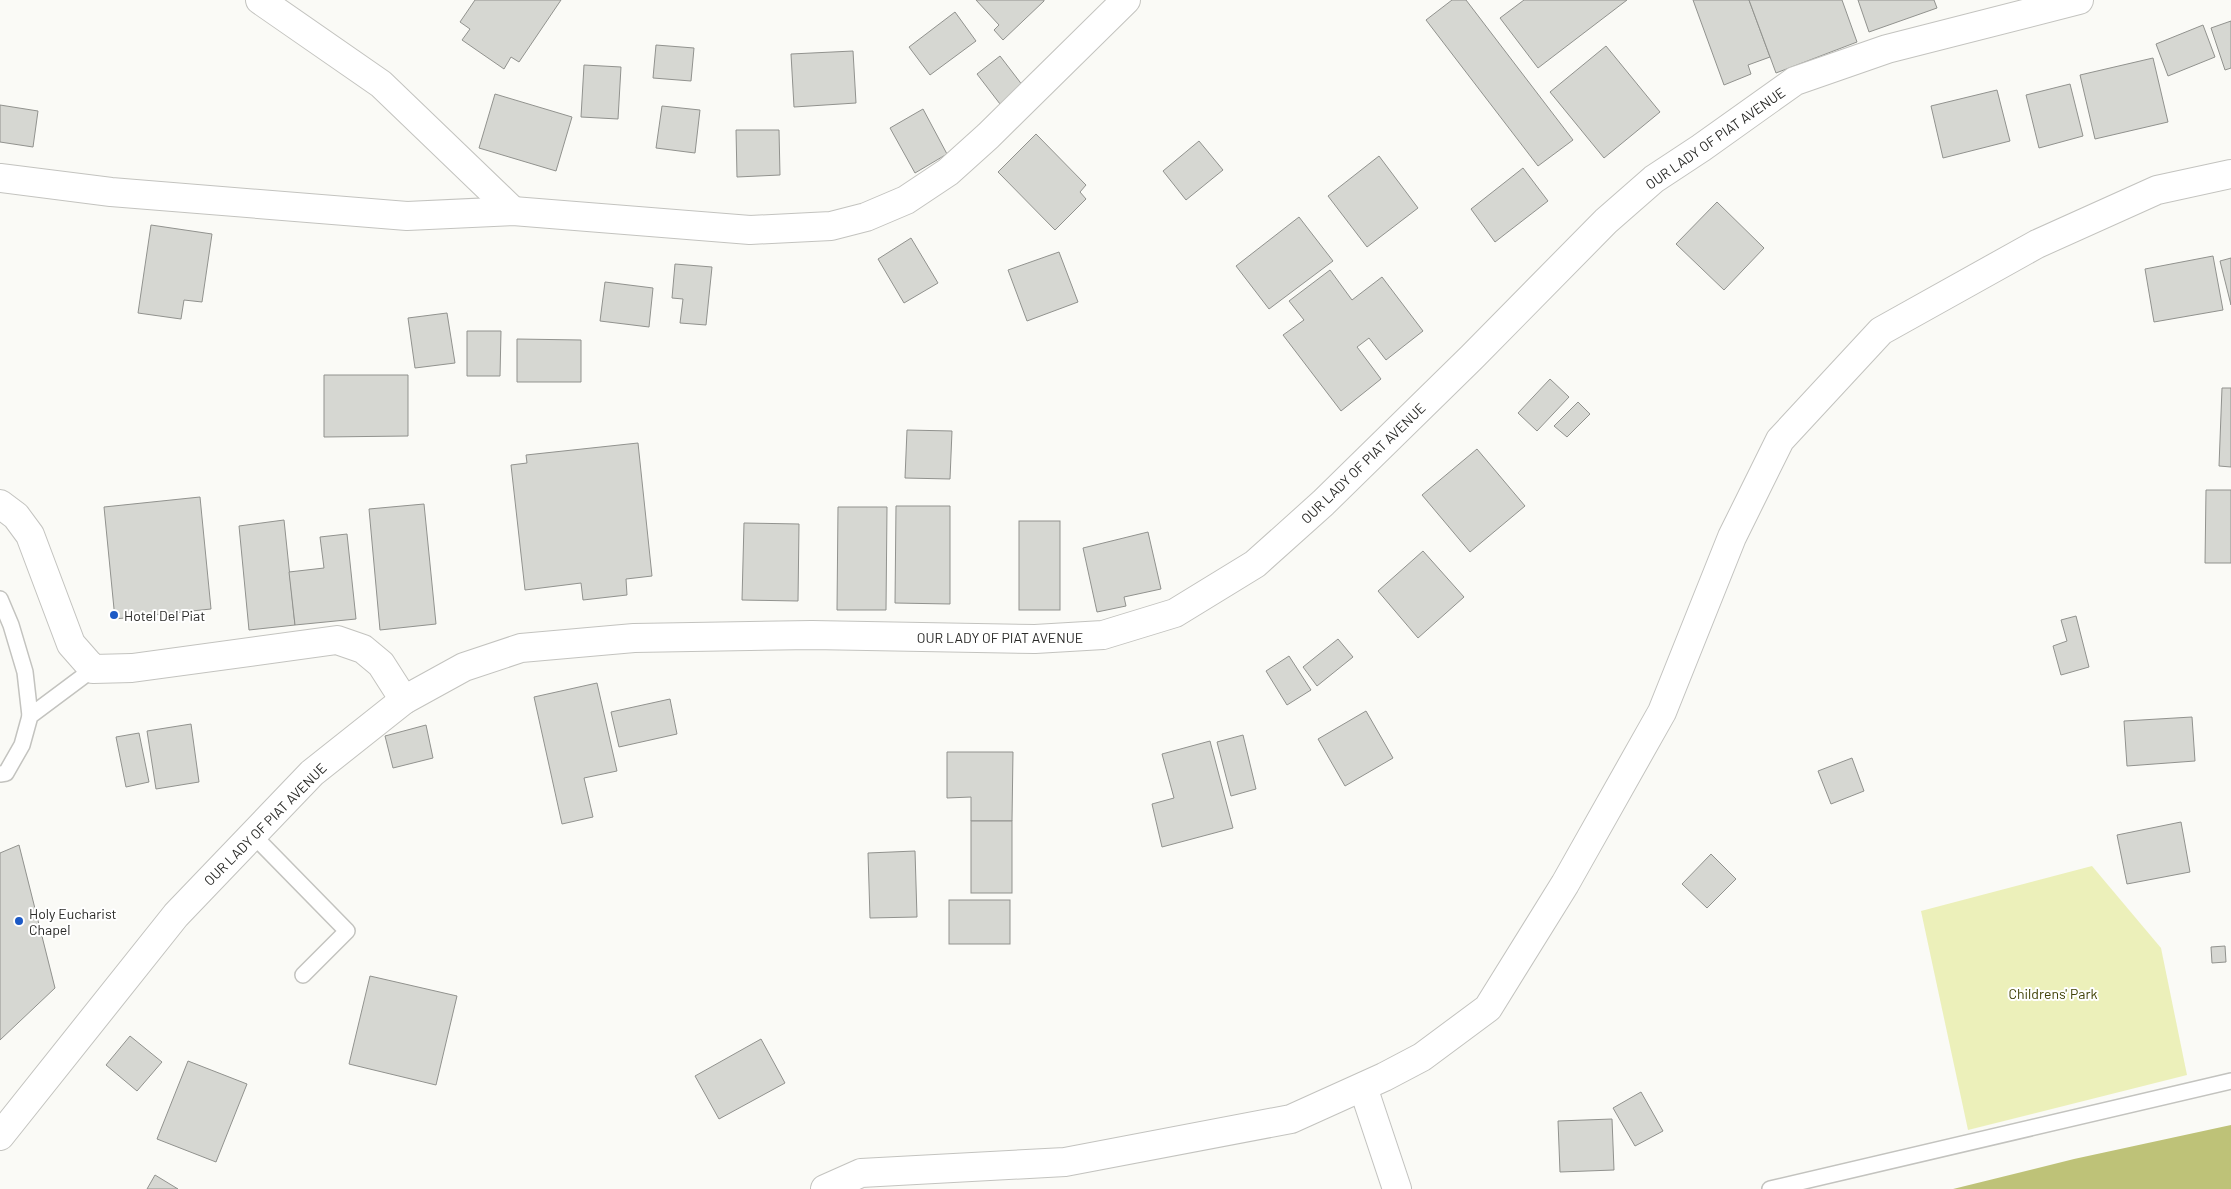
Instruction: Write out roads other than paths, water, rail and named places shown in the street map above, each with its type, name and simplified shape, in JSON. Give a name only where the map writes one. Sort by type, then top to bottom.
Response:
[{"type":"street","points":[[260,0],[381,84],[513,211]]},
{"type":"street","points":[[0,178],[111,192],[407,216],[513,211],[750,230],[832,226],[866,217],[906,200],[948,172],[988,136],[1126,0]]},
{"type":"street","name":"OUR LADY OF PIAT AVENUE","points":[[0,1136],[176,915],[312,773],[404,700],[464,666],[521,648],[644,638],[812,635],[1035,639],[1103,636],[1175,613],[1254,564],[1316,509],[1465,364],[1606,221],[1654,179],[1795,81],[1887,49],[2079,0]]},
{"type":"street","points":[[825,1189],[861,1173],[1065,1162],[1291,1119],[1363,1087],[1422,1057],[1488,1008],[1565,884],[1662,712],[1732,537],[1780,440],[1881,331],[2037,244],[2157,190],[2231,174]]},
{"type":"street","points":[[0,504],[16,516],[30,535],[71,644],[92,669],[132,668],[337,640],[363,649],[381,664],[404,700]]},
{"type":"street","points":[[1363,1087],[1397,1189]]},
{"type":"lane","points":[[0,599],[11,625],[25,672],[30,716],[22,746],[6,773],[0,774]]},
{"type":"lane","points":[[30,716],[92,669]]},
{"type":"lane","points":[[254,835],[347,931],[303,975]]},
{"type":"lane","points":[[1770,1189],[2231,1081]]},
{"type":"place","name":"Hotel Del Piat","points":[[114,615]]},
{"type":"place","name":"Holy Eucharist Chapel","points":[[19,921]]},
{"type":"park label","name":"Childrens' Park","points":[[2053,993]]}]
